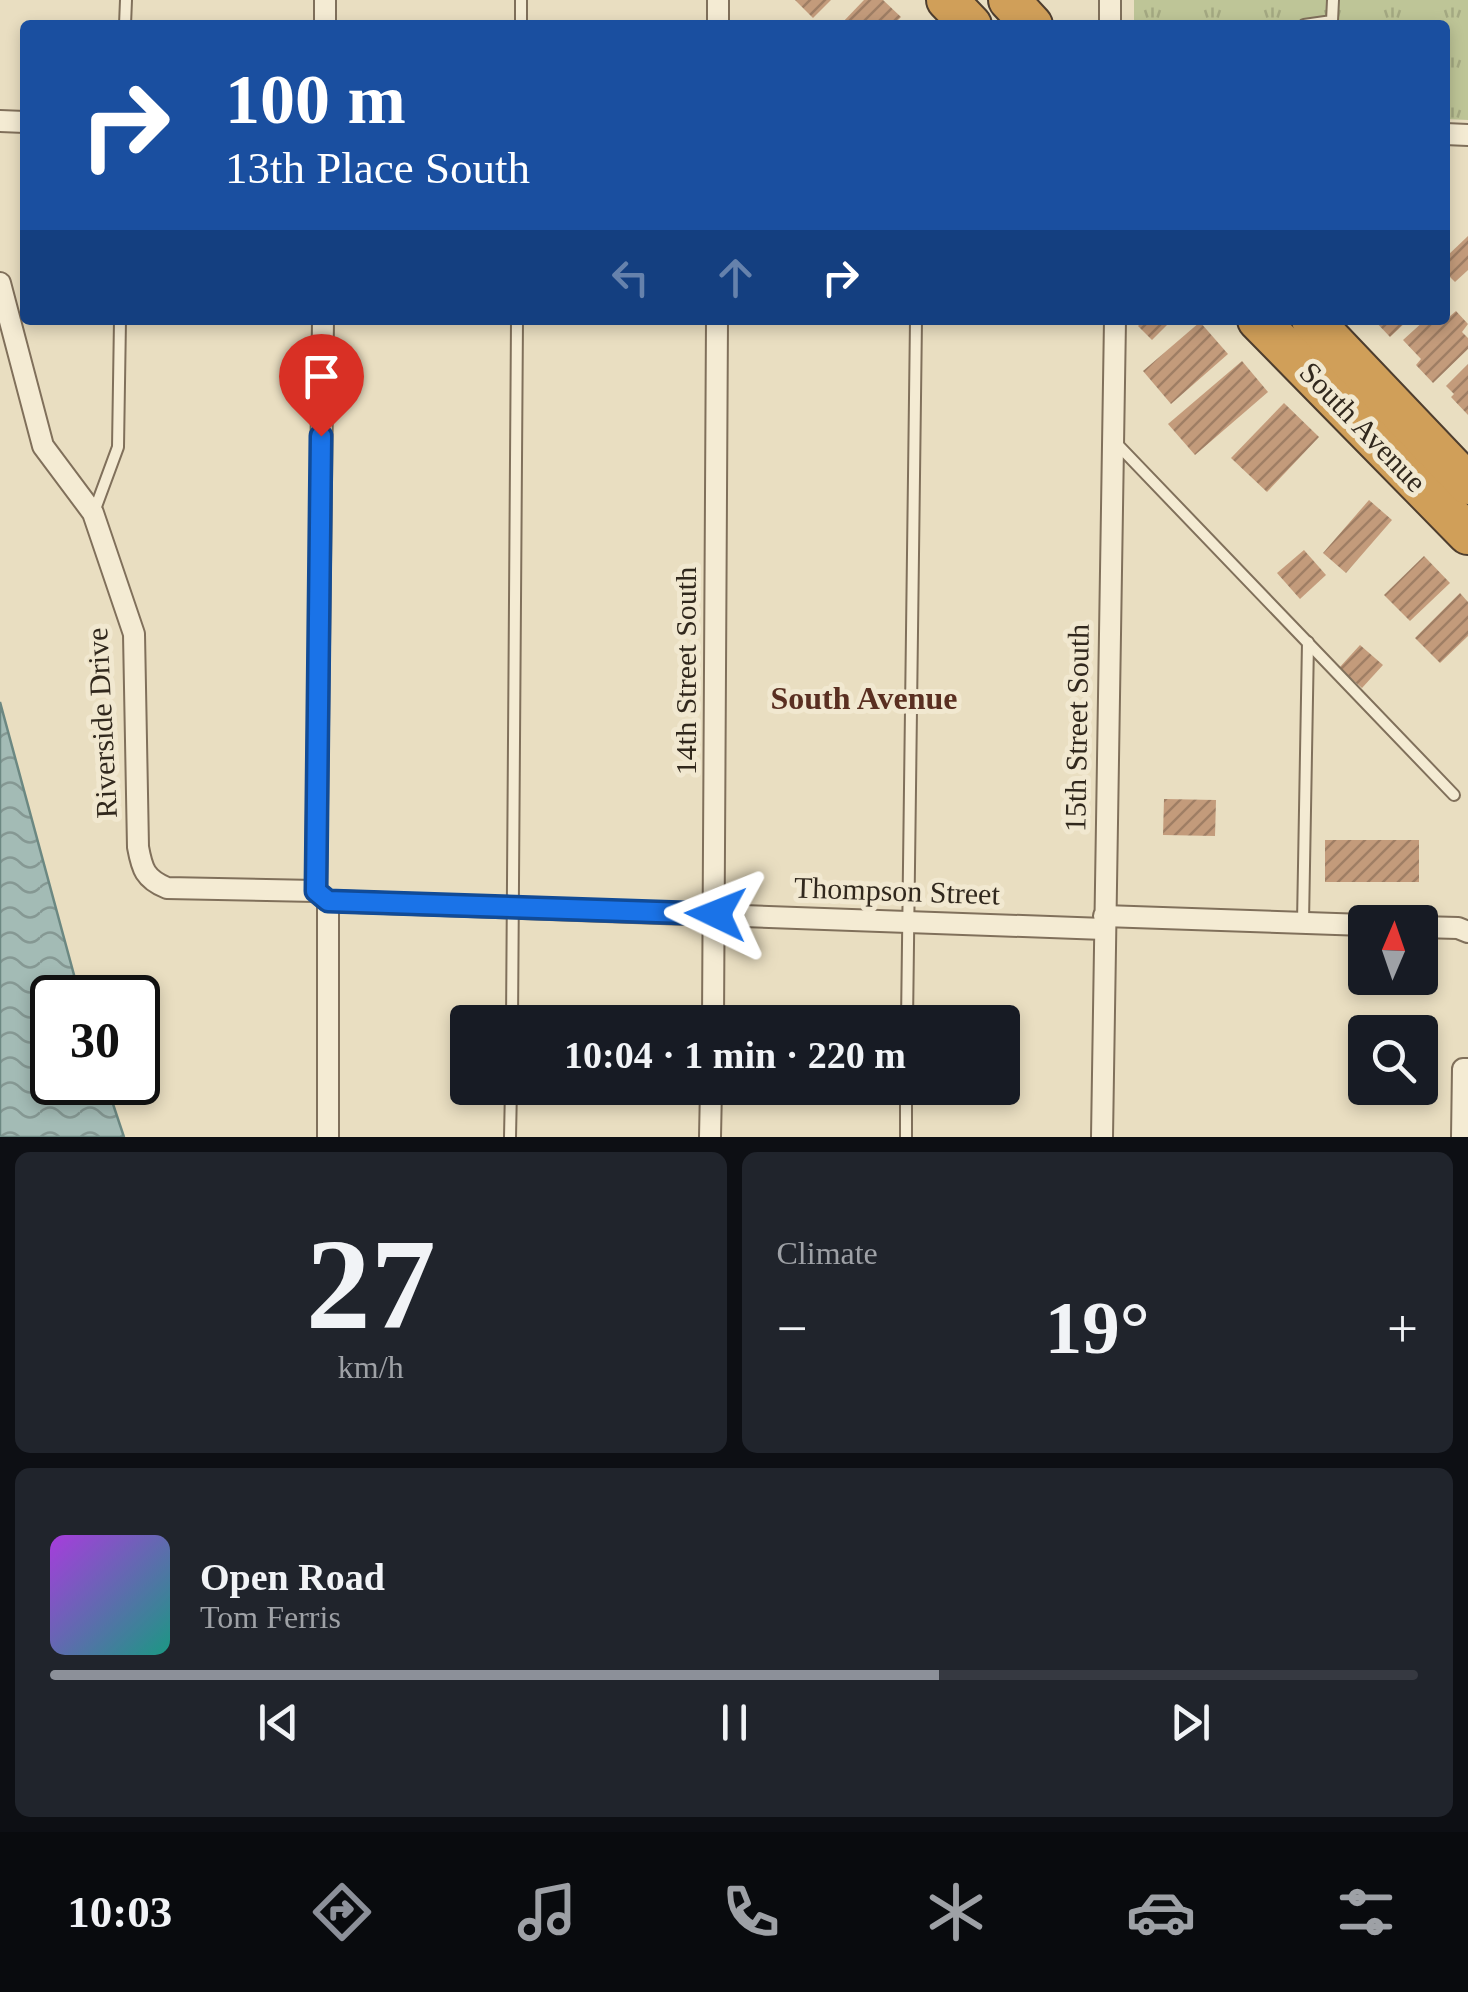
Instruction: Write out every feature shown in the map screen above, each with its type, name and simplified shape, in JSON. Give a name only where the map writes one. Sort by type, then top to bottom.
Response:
[{"type":"highway","points":[[947,0],[966,20]]},
{"type":"highway","points":[[1008,0],[1027,20]]},
{"type":"highway","name":"South Avenue","points":[[1263,325],[1468,534]]},
{"type":"highway","name":"South Avenue","points":[[1317,325],[1468,484]]},
{"type":"street","name":"Riverside Drive","points":[[0,283],[43,446],[93,513],[134,634],[138,847],[142,871],[154,883]]},
{"type":"street","points":[[323,325],[322,896],[328,1137]]},
{"type":"street","name":"14th Street South","points":[[713,1005],[717,325]]},
{"type":"street","name":"15th Street South","points":[[1102,1137],[1115,325]]},
{"type":"street","name":"Thompson Street","points":[[154,883],[167,888],[514,907],[908,921],[1348,924]]},
{"type":"street","points":[[1438,927],[1468,932]]},
{"type":"street","points":[[1462,1137],[1464,1069],[1468,1069]]},
{"type":"street","points":[[710,1137],[711,1105]]},
{"type":"lane","points":[[93,513],[118,447],[120,325]]},
{"type":"lane","points":[[512,1005],[518,325]]},
{"type":"lane","points":[[907,1005],[916,325]]},
{"type":"lane","points":[[1112,439],[1454,795]]},
{"type":"lane","points":[[1304,922],[1308,642]]},
{"type":"lane","points":[[510,1137],[511,1105]]},
{"type":"lane","points":[[906,1105],[906,1137]]},
{"type":"green space","points":[[1134,0],[1468,0],[1468,120],[1450,119],[1450,20],[1134,20]]},
{"type":"water","points":[[0,702],[74,975],[30,975],[30,1105],[113,1105],[124,1137],[0,1137]]},
{"type":"building","points":[[795,0],[831,0],[813,18]]},
{"type":"building","points":[[864,0],[883,0],[901,17],[898,20],[845,20]]},
{"type":"building","points":[[1468,236],[1468,270],[1455,282],[1450,277],[1450,253]]},
{"type":"building","points":[[1456,311],[1468,324],[1462,332],[1468,338],[1468,349],[1433,383],[1416,365],[1421,359],[1403,340],[1420,325],[1450,325],[1450,316]]},
{"type":"building","points":[[1139,325],[1167,325],[1152,340]]},
{"type":"building","points":[[1197,325],[1203,325],[1228,354],[1171,404],[1143,371]]},
{"type":"building","points":[[1379,325],[1403,325],[1390,337]]},
{"type":"building","points":[[1242,361],[1268,392],[1195,455],[1168,424]]},
{"type":"building","points":[[1468,364],[1468,415],[1446,386]]},
{"type":"building","points":[[1284,403],[1319,437],[1267,492],[1231,458]]},
{"type":"building","points":[[1369,500],[1392,520],[1346,573],[1323,553]]},
{"type":"building","points":[[1304,550],[1326,575],[1300,599],[1277,573]]},
{"type":"building","points":[[1424,556],[1450,583],[1410,621],[1384,595]]},
{"type":"building","points":[[1460,593],[1468,602],[1468,636],[1440,663],[1415,638]]},
{"type":"building","points":[[1360,645],[1383,665],[1362,688],[1339,668]]},
{"type":"building","points":[[1164,799],[1216,800],[1215,836],[1163,835]]},
{"type":"building","points":[[1325,840],[1419,840],[1419,882],[1325,882]]},
{"type":"district","name":"South Avenue","points":[[864,698]]},
{"type":"route","points":[[321,436],[316,891],[328,901],[716,914]]}]
